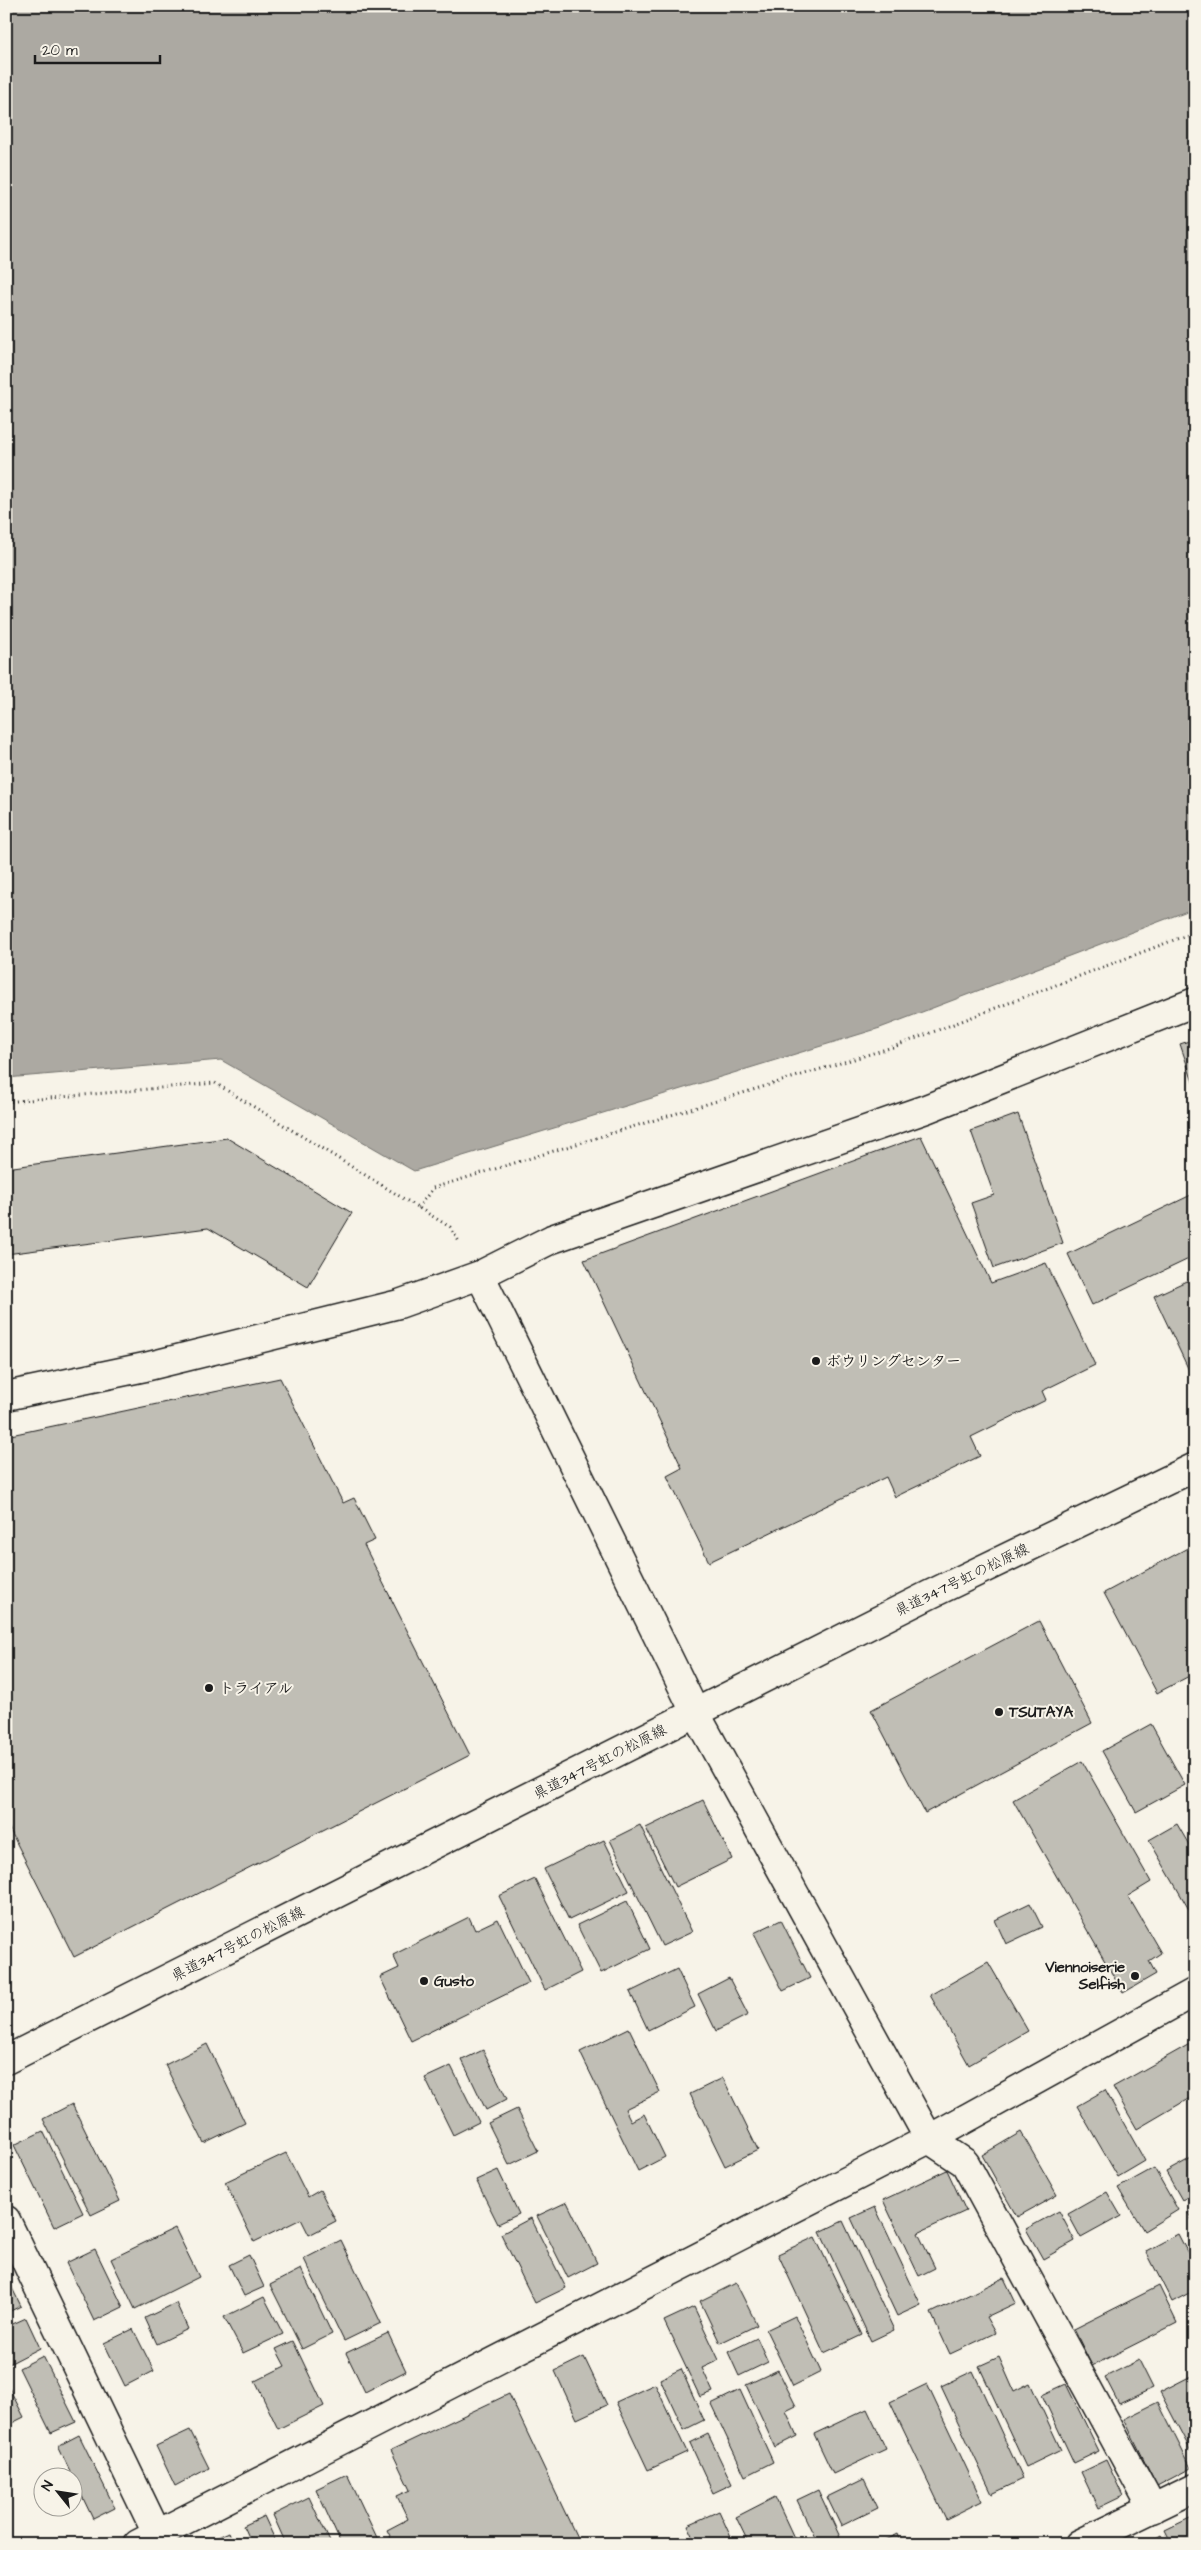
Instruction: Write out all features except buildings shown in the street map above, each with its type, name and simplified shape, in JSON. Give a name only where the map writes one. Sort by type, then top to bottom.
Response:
[{"type":"street","points":[[6,1396],[145,1367],[399,1304],[480,1275],[552,1239],[926,1109],[1195,1002]]},
{"type":"street","points":[[480,1275],[696,1714],[929,2139],[965,2163],[1153,2508]]},
{"type":"street","name":"県道347号虹の松原線","points":[[6,2060],[929,1596],[1195,1466]]},
{"type":"street","points":[[6,2220],[152,2541],[929,2139],[1195,1992]]},
{"type":"street","points":[[1079,2544],[1195,2488]]},
{"type":"path","points":[[418,1208],[433,1188],[896,1046],[1195,932]]},
{"type":"path","points":[[6,1102],[215,1082],[450,1228],[480,1275]]},
{"type":"shaded area","points":[[6,6],[1195,6],[1195,908],[880,1028],[414,1171],[221,1060],[6,1078]]},
{"type":"place","name":"ボウリングセンター","points":[[816,1361]]},
{"type":"place","name":"トライアル","points":[[209,1688]]},
{"type":"place","name":"TSUTAYA","points":[[999,1712]]},
{"type":"place","name":"Viennoiserie Selfish","points":[[1135,1976]]},
{"type":"place","name":"Gusto","points":[[424,1981]]}]
